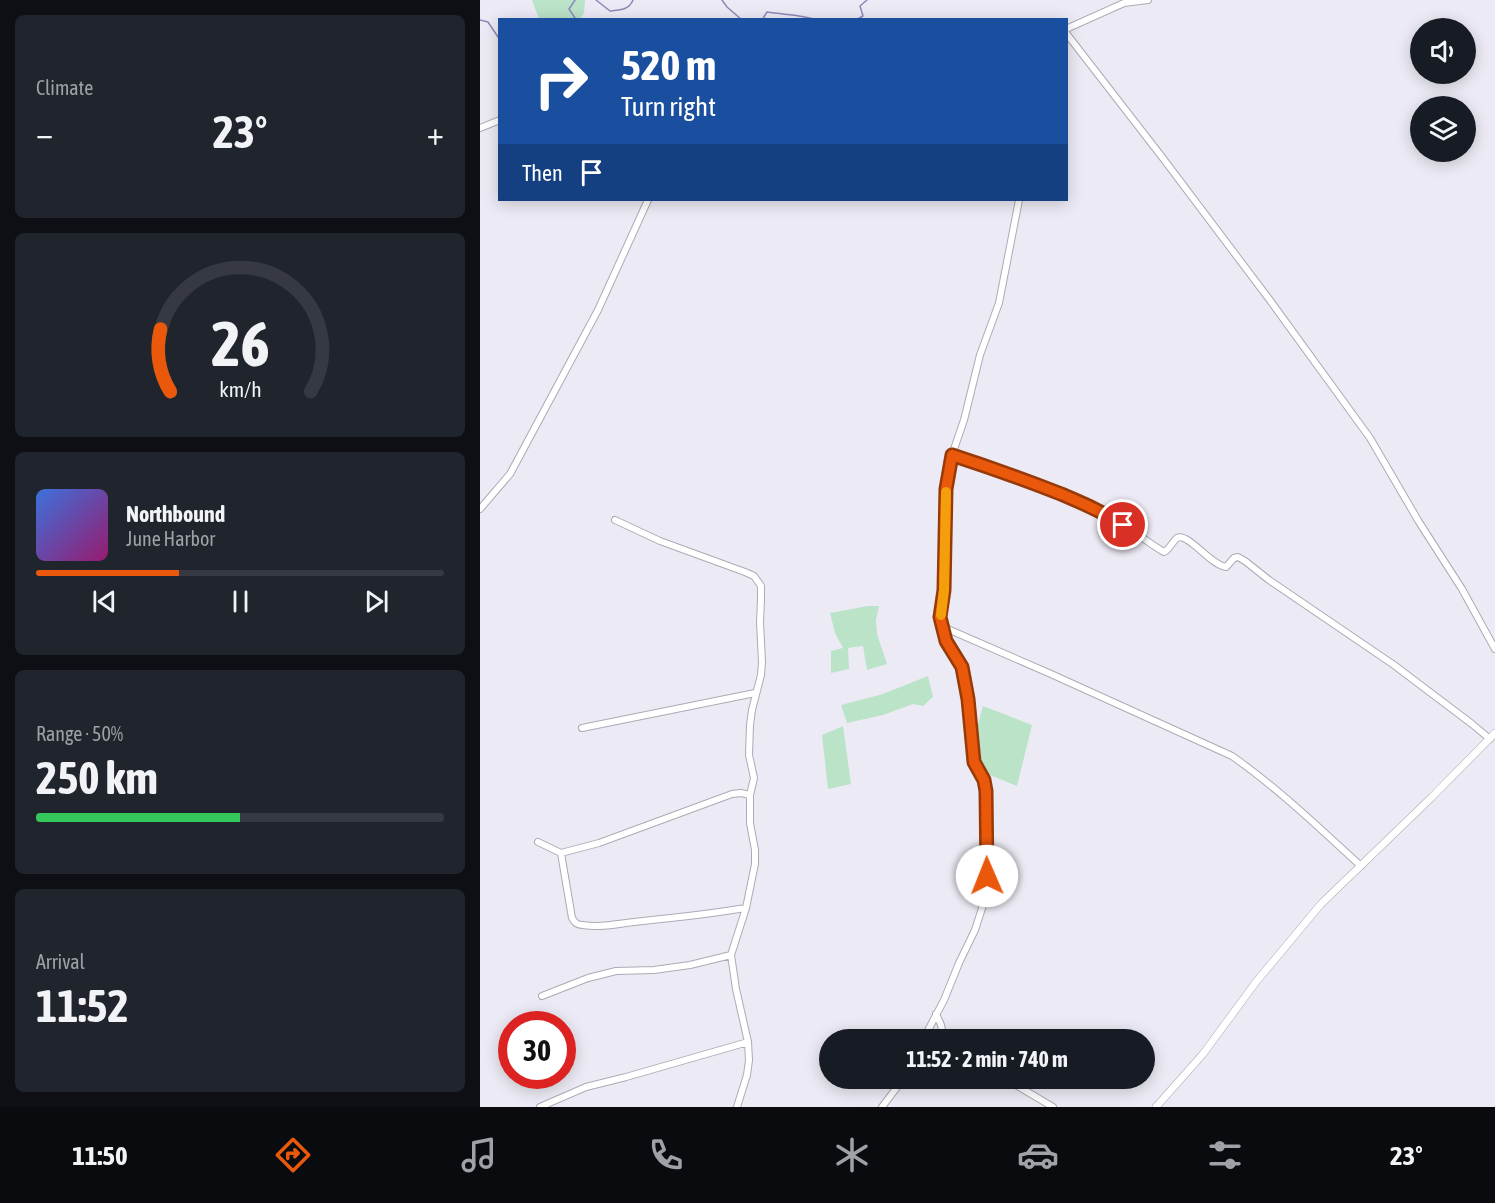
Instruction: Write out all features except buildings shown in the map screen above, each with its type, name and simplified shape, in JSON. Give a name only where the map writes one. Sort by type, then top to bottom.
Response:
[{"type":"street","points":[[1068,27],[1124,3],[1148,0]]},
{"type":"street","points":[[1068,36],[1269,299],[1370,438],[1419,522],[1462,589],[1495,649]]},
{"type":"street","points":[[480,128],[498,121]]},
{"type":"street","points":[[480,509],[510,474],[598,310],[648,201]]},
{"type":"street","points":[[928,1029],[975,930],[985,899],[986,791],[984,780],[974,762],[968,699],[962,667],[946,641],[940,617],[944,590],[946,489],[952,455],[964,420],[980,354],[999,303],[1019,201]]},
{"type":"street","points":[[952,455],[1033,483],[1079,502],[1112,518],[1164,552],[1179,537],[1193,543],[1210,560],[1222,567],[1226,567],[1234,558],[1241,558],[1492,736],[1301,927],[1256,982],[1203,1054],[1156,1107]]},
{"type":"street","points":[[615,520],[660,541],[754,576],[760,586],[762,662],[750,725],[749,755],[754,778],[750,795],[750,823],[755,864],[746,908],[731,955],[748,1042],[749,1060],[737,1107]]},
{"type":"street","points":[[943,627],[1232,756],[1259,774],[1361,866]]},
{"type":"street","points":[[582,728],[755,693]]},
{"type":"street","points":[[538,842],[561,853],[598,843],[732,794],[750,795]]},
{"type":"street","points":[[561,853],[572,918],[574,923],[579,925],[618,924],[746,908]]},
{"type":"street","points":[[542,996],[588,978],[616,971],[654,970],[690,965],[731,955]]},
{"type":"street","points":[[936,1014],[942,1029]]},
{"type":"street","points":[[540,1107],[586,1087],[748,1042]]},
{"type":"street","points":[[882,1107],[896,1089]]},
{"type":"street","points":[[1023,1089],[1053,1107]]},
{"type":"green space","points":[[532,0],[585,0],[584,13],[581,18],[539,18]]},
{"type":"green space","points":[[879,606],[876,620],[877,634],[887,664],[867,670],[863,646],[848,648],[849,669],[831,673],[831,651],[843,648],[835,633],[830,613]]},
{"type":"green space","points":[[928,676],[933,697],[923,706],[913,704],[883,715],[847,723],[841,705],[883,694]]},
{"type":"green space","points":[[983,706],[1032,725],[1017,786],[968,766]]},
{"type":"green space","points":[[843,726],[851,784],[828,789],[822,735]]},
{"type":"waterway","points":[[575,0],[569,9],[575,18]]},
{"type":"waterway","points":[[596,0],[610,11],[627,8],[633,0]]},
{"type":"waterway","points":[[722,0],[740,18]]},
{"type":"waterway","points":[[860,18],[863,16],[860,6],[867,0]]},
{"type":"waterway","points":[[763,18],[767,12],[808,18]]},
{"type":"waterway","points":[[480,20],[488,22],[498,37]]},
{"type":"slow traffic","points":[[941,615],[944,590],[946,492]]},
{"type":"route","points":[[987,876],[986,791],[984,780],[974,762],[968,699],[962,667],[946,641],[940,617],[944,590],[946,489],[952,455],[1066,496],[1123,525]]}]
